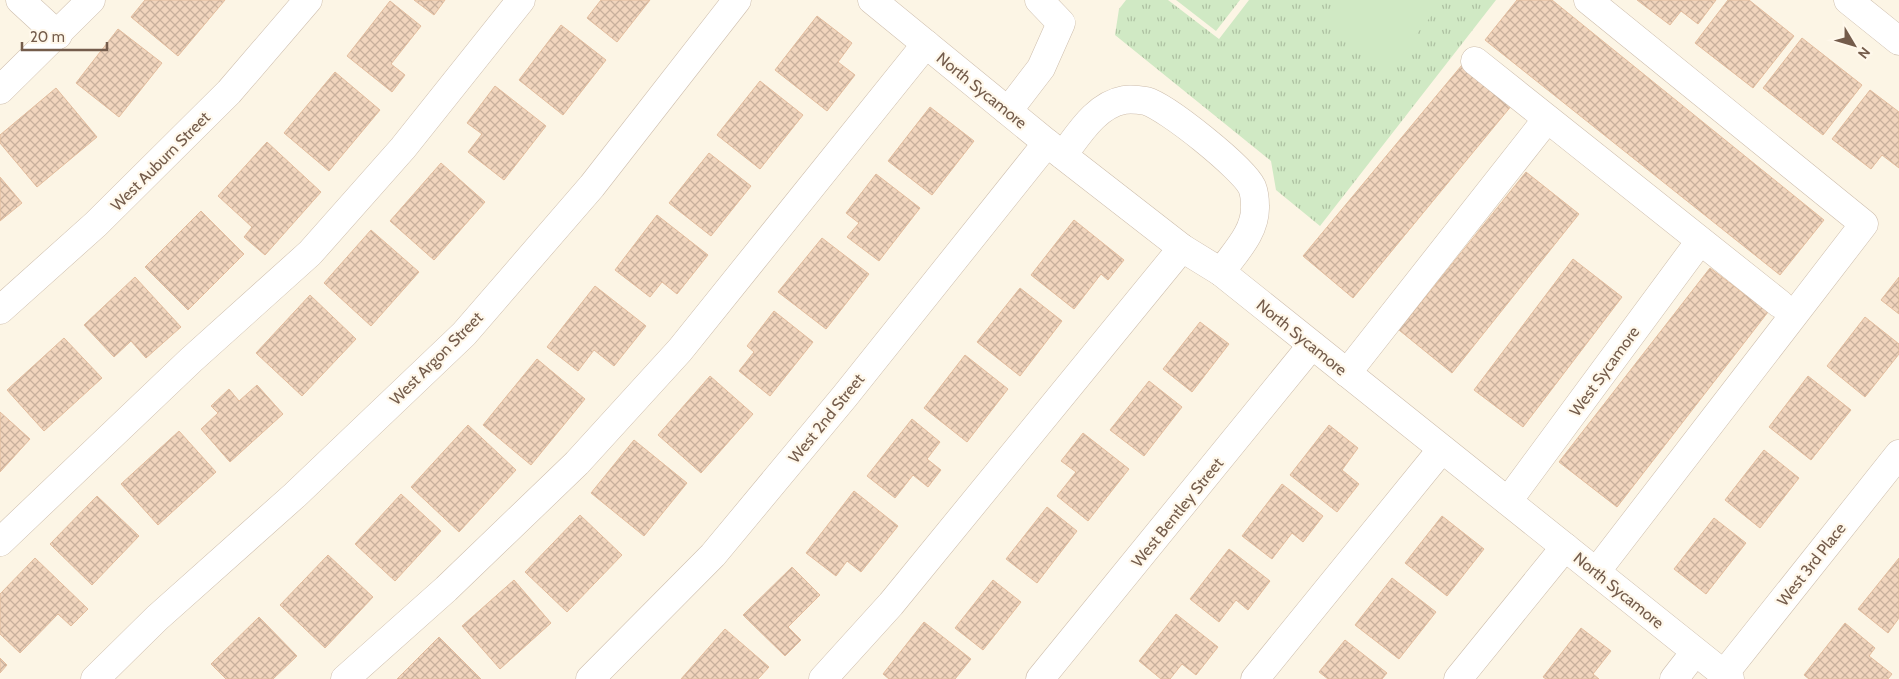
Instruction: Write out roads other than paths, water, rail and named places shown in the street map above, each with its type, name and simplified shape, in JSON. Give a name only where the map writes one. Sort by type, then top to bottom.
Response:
[{"type":"street","points":[[20,0],[58,35]]},
{"type":"street","points":[[0,90],[58,35],[91,0]]},
{"type":"street","name":"West Auburn Street","points":[[0,310],[96,224],[229,92],[308,0]]},
{"type":"street","points":[[0,542],[191,360],[310,253],[403,148],[521,0]]},
{"type":"street","name":"West Argon Street","points":[[95,679],[157,618],[296,495],[464,334],[592,186],[737,0]]},
{"type":"street","name":"North Sycamore","points":[[872,0],[1055,149],[1182,248],[1221,272],[1727,677]]},
{"type":"street","points":[[1008,111],[1041,68],[1061,23],[1039,0]]},
{"type":"street","points":[[1588,0],[1864,224],[1596,572]]},
{"type":"street","points":[[1848,0],[1898,37]]},
{"type":"street","points":[[345,679],[446,589],[577,463],[603,435],[680,350],[926,44]]},
{"type":"street","points":[[1475,61],[1780,304]]},
{"type":"street","name":"West 2nd Street","points":[[590,679],[713,555],[1055,149],[1094,116],[1116,102],[1126,100],[1147,102],[1173,116],[1238,170],[1252,188],[1255,205],[1254,218],[1250,230],[1221,272]]},
{"type":"street","points":[[1347,373],[1547,119]]},
{"type":"street","name":"West Sycamore","points":[[1508,501],[1700,241]]},
{"type":"street","points":[[823,679],[891,604],[1182,248]]},
{"type":"street","name":"West Bentley Street","points":[[1040,679],[1312,345]]},
{"type":"street","points":[[1255,679],[1442,449]]},
{"type":"street","name":"West 3rd Place","points":[[1727,677],[1899,454]]},
{"type":"street","points":[[1458,679],[1565,547]]},
{"type":"street","points":[[1674,679],[1696,652]]}]
